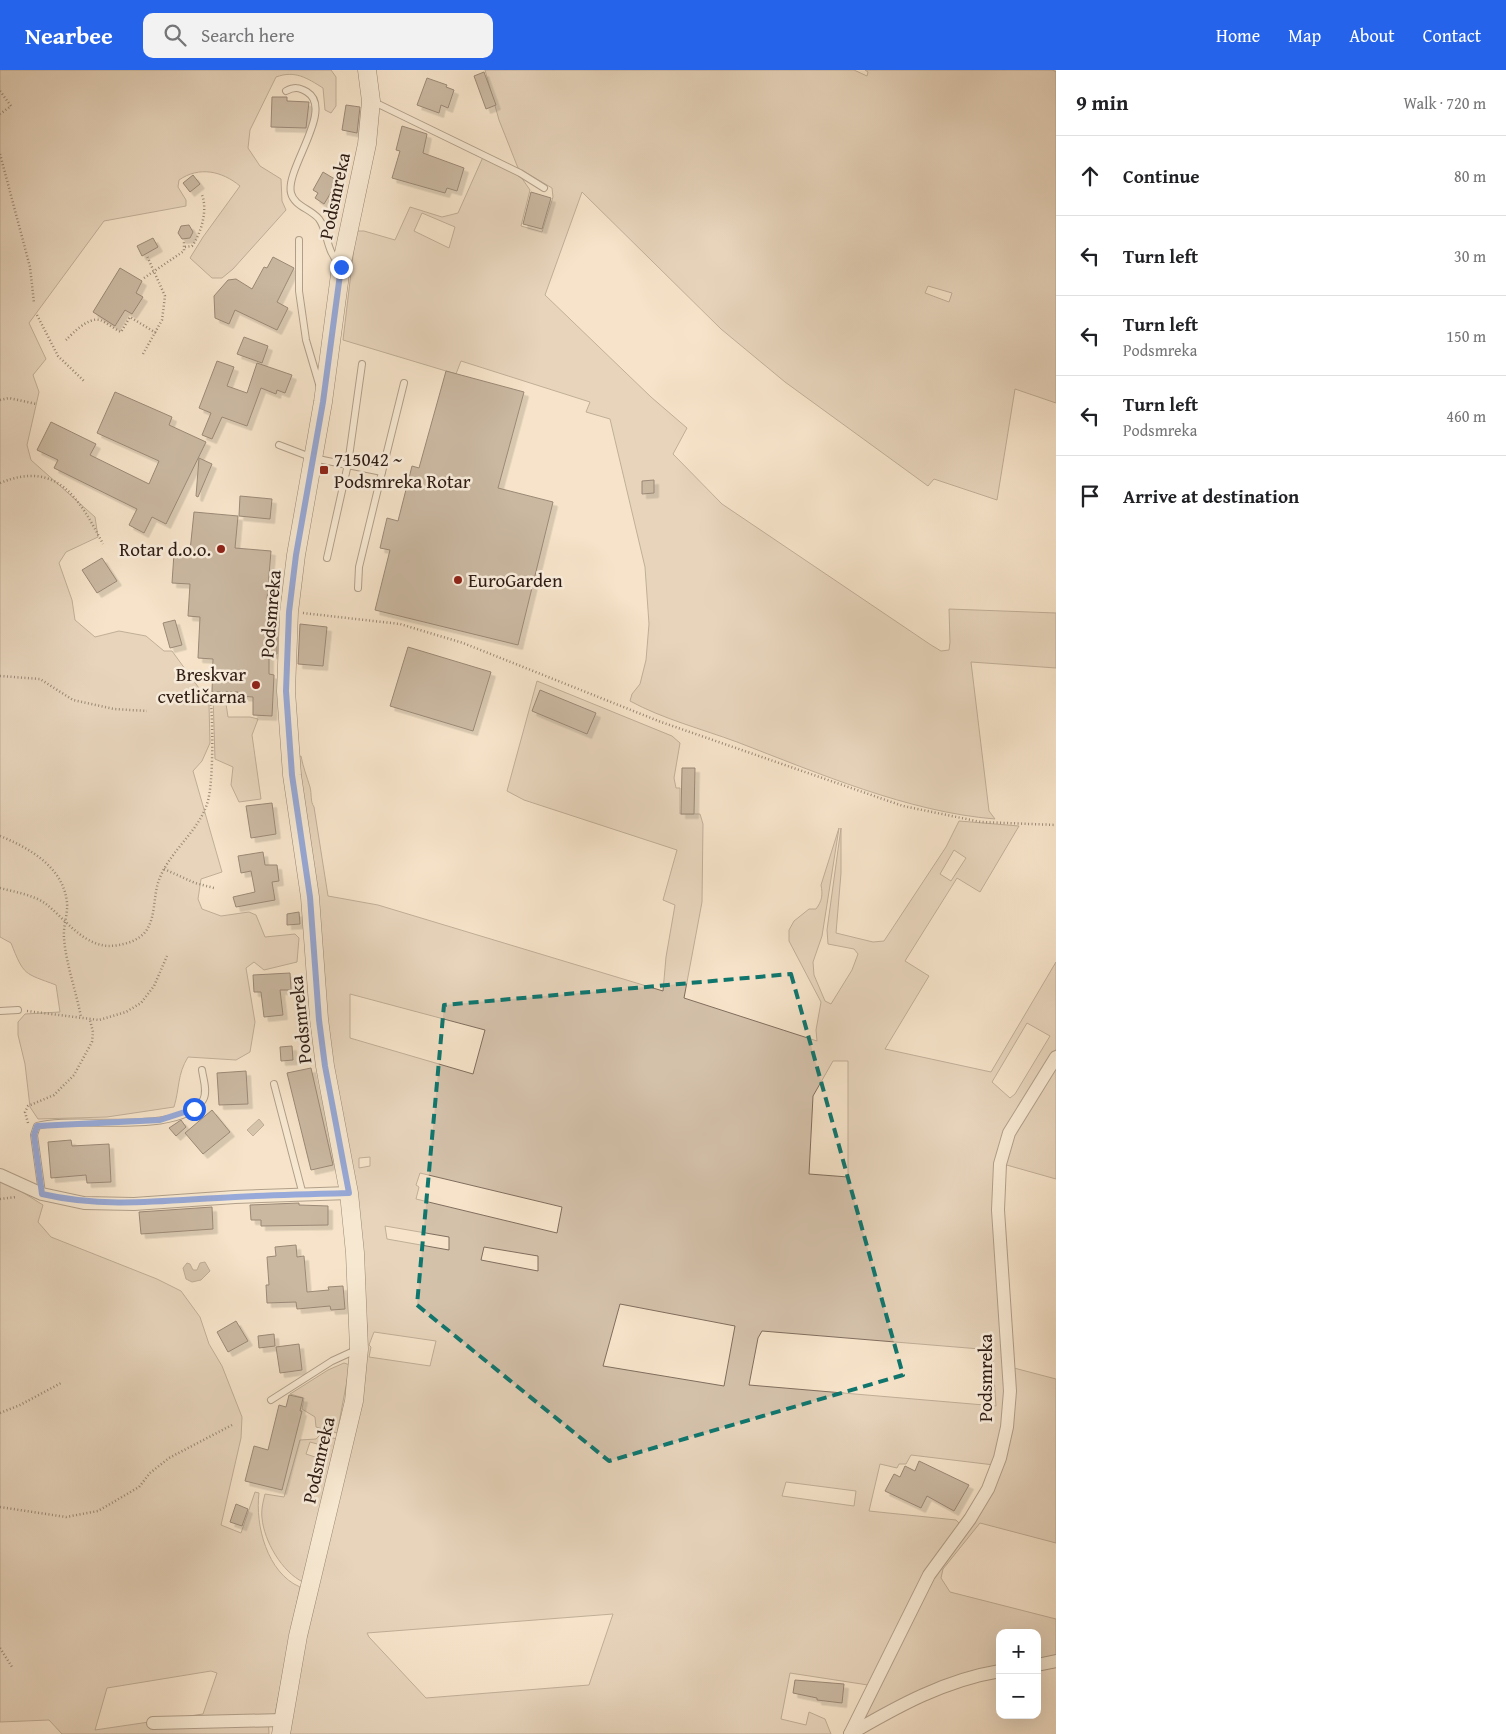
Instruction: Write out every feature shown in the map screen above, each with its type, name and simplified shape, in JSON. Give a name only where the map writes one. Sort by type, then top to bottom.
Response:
[{"type":"street","name":"Podsmreka","points":[[282,1727],[298,1636],[354,1401],[359,1349],[356,1253],[349,1193],[325,1066],[319,1020],[310,897],[289,750],[286,691],[289,612],[296,555],[323,402],[341,267],[367,144],[371,101],[367,70]]},
{"type":"street","name":"Podsmreka","points":[[850,1734],[928,1575],[975,1511],[988,1489],[1000,1458],[1007,1427],[1010,1391],[998,1210],[1000,1164],[1009,1133],[1056,1057]]},
{"type":"street","points":[[0,1175],[42,1194],[84,1203],[134,1204],[349,1193]]},
{"type":"street","points":[[1041,1663],[1056,1661]]},
{"type":"street","points":[[850,1734],[924,1694],[956,1681],[996,1672]]},
{"type":"street","points":[[153,1723],[282,1727]]},
{"type":"lane","points":[[286,91],[293,87],[301,88],[311,94],[316,104],[313,126],[292,177],[291,194],[295,200],[319,219],[332,256],[341,267]]},
{"type":"lane","points":[[371,101],[512,168],[544,188]]},
{"type":"lane","points":[[299,240],[299,291],[306,340],[316,367],[323,402]]},
{"type":"lane","points":[[327,558],[348,464],[362,364]]},
{"type":"lane","points":[[358,588],[359,567],[404,383]]},
{"type":"lane","points":[[279,445],[313,458],[382,472]]},
{"type":"lane","points":[[0,1011],[18,1010]]},
{"type":"lane","points":[[42,1194],[34,1135],[37,1126],[42,1124],[160,1120],[182,1114],[194,1109],[203,1100],[205,1091],[202,1070]]},
{"type":"lane","points":[[274,1084],[303,1195]]},
{"type":"lane","points":[[271,1400],[332,1361],[359,1349]]},
{"type":"path","points":[[0,91],[11,106],[0,114]]},
{"type":"path","points":[[0,154],[30,267],[34,303]]},
{"type":"path","points":[[144,278],[179,256],[185,248],[192,246],[199,234],[205,202],[202,195]]},
{"type":"path","points":[[184,240],[185,248]]},
{"type":"path","points":[[143,354],[162,320],[165,296],[155,270],[147,256]]},
{"type":"path","points":[[37,315],[58,356],[84,381]]},
{"type":"path","points":[[66,340],[94,320],[100,320],[120,332],[130,317],[156,333]]},
{"type":"path","points":[[0,400],[9,398],[36,404]]},
{"type":"path","points":[[0,483],[16,476],[33,476],[48,480],[71,491],[104,544]]},
{"type":"path","points":[[289,612],[400,624],[463,643],[661,722],[903,806],[980,822],[1056,825]]},
{"type":"path","points":[[0,676],[40,679],[74,700],[114,709],[148,711]]},
{"type":"path","points":[[0,888],[23,894],[45,903],[64,921],[89,940],[108,946],[137,939],[146,931],[151,919],[158,880],[207,804],[212,752],[210,694]]},
{"type":"path","points":[[0,836],[14,842],[51,866],[62,883],[67,905],[64,921],[64,938],[81,1017]]},
{"type":"path","points":[[164,869],[195,883],[214,888]]},
{"type":"path","points":[[18,1010],[81,1017],[90,1020],[116,1016],[141,1002],[154,986],[167,956]]},
{"type":"path","points":[[34,1135],[28,1124],[25,1112],[28,1106],[54,1095],[74,1074],[92,1042],[94,1032],[90,1020]]},
{"type":"path","points":[[0,1199],[7,1198]]},
{"type":"path","points":[[0,1413],[61,1384]]},
{"type":"path","points":[[0,1507],[66,1517],[98,1511],[139,1487],[150,1473],[170,1458],[232,1425]]},
{"type":"path","points":[[0,1648],[12,1668]]},
{"type":"highlighted area","points":[[791,974],[903,1375],[609,1461],[417,1305],[444,1005]]},
{"type":"shaded area","points":[[0,70],[331,70],[336,77],[336,106],[331,113],[325,110],[323,88],[301,76],[289,74],[276,77],[250,130],[248,148],[260,166],[281,179],[282,201],[286,210],[233,269],[222,278],[212,278],[190,258],[240,186],[218,174],[210,172],[194,173],[179,180],[178,187],[186,200],[186,206],[104,221],[29,323],[46,359],[33,375],[39,392],[27,445],[31,460],[95,517],[98,537],[66,552],[59,563],[72,600],[75,620],[95,637],[119,631],[146,636],[164,651],[172,651],[204,695],[209,705],[210,743],[202,761],[193,771],[222,872],[201,879],[198,899],[202,909],[221,916],[249,912],[256,915],[265,937],[295,934],[299,938],[297,962],[264,970],[254,962],[246,968],[255,1022],[250,1052],[236,1060],[188,1057],[180,1075],[174,1107],[107,1117],[38,1119],[30,1107],[25,1064],[18,1035],[18,1022],[25,1014],[60,1012],[56,985],[26,972],[19,962],[11,943],[0,937]]},
{"type":"shaded area","points":[[485,70],[854,70],[867,76],[868,72],[865,70],[1053,70],[1056,72],[1056,403],[1015,389],[997,500],[934,479],[928,486],[785,382],[721,329],[582,192],[545,295],[651,397],[687,428],[673,454],[722,504],[931,645],[941,651],[949,650],[949,609],[1056,613],[1056,668],[971,662],[989,811],[995,819],[929,808],[864,790],[669,718],[630,701],[632,694],[640,684],[646,660],[649,624],[645,567],[610,419],[586,412],[590,402],[461,361],[456,374],[343,340],[356,231],[364,231],[395,240],[410,207],[442,217],[458,213],[483,157],[521,177],[530,190],[521,226],[542,232],[553,197],[552,188],[518,168],[499,120]],"holes":[[[422,213],[455,227],[449,248],[414,231]],[[928,286],[952,293],[949,302],[925,293]]]},
{"type":"shaded area","points":[[537,681],[672,736],[680,743],[674,778],[676,788],[680,788],[680,814],[700,814],[703,824],[702,902],[684,998],[817,1041],[816,1030],[821,1002],[789,941],[789,930],[794,921],[809,909],[816,909],[821,901],[821,885],[839,828],[822,936],[813,962],[814,975],[825,1001],[831,1004],[852,970],[858,954],[854,949],[828,944],[827,930],[841,828],[841,873],[836,933],[873,942],[884,941],[946,847],[959,821],[1019,826],[980,892],[957,878],[905,961],[929,976],[885,1049],[991,1072],[1056,962],[1056,1049],[1025,1097],[1002,1138],[1005,1396],[1001,1436],[994,1465],[911,1455],[906,1464],[899,1464],[897,1468],[880,1464],[869,1511],[956,1520],[959,1523],[868,1685],[790,1673],[781,1719],[806,1725],[809,1712],[825,1719],[831,1734],[288,1734],[300,1661],[361,1400],[366,1365],[367,1326],[328,1046],[298,757],[301,756],[310,787],[328,896],[378,905],[663,991],[666,957],[675,905],[663,900],[677,850],[524,800],[507,791]],"holes":[[[954,850],[966,858],[951,881],[940,874]],[[350,994],[485,1030],[473,1074],[350,1038]],[[1027,1023],[1050,1036],[1015,1094],[1010,1098],[992,1082]],[[833,1061],[848,1061],[848,1177],[809,1174],[813,1096]],[[370,1157],[370,1166],[359,1168],[359,1158]],[[420,1173],[562,1207],[557,1233],[416,1199],[419,1187],[416,1185]],[[385,1226],[449,1237],[449,1250],[387,1239]],[[484,1247],[538,1256],[538,1271],[481,1260]],[[620,1304],[735,1326],[724,1386],[603,1366]],[[762,1331],[992,1350],[996,1406],[749,1385],[758,1338]],[[374,1332],[436,1341],[430,1366],[369,1357],[371,1347],[369,1345]],[[786,1482],[856,1491],[854,1506],[782,1496]],[[613,1614],[589,1685],[426,1698],[367,1633]]]},
{"type":"shaded area","points":[[213,695],[225,697],[228,717],[258,719],[252,735],[261,799],[239,802],[231,785],[233,767],[215,759]]},
{"type":"shaded area","points":[[1056,1063],[1056,1179],[1003,1164],[1007,1146]]},
{"type":"shaded area","points":[[259,1119],[264,1125],[253,1136],[247,1130]]},
{"type":"shaded area","points":[[0,1178],[43,1205],[38,1222],[51,1237],[157,1279],[181,1291],[200,1317],[209,1344],[222,1366],[242,1417],[241,1438],[221,1525],[241,1533],[255,1492],[259,1493],[259,1519],[271,1560],[279,1571],[300,1587],[275,1714],[268,1715],[269,1734],[62,1734],[49,1720],[0,1722]],"holes":[[[211,1671],[217,1673],[203,1714],[95,1730],[107,1688]]]},
{"type":"shaded area","points":[[205,1262],[210,1271],[201,1280],[192,1282],[186,1279],[183,1268],[187,1263],[190,1264],[193,1270],[197,1270],[200,1263]]},
{"type":"shaded area","points":[[344,1363],[350,1365],[337,1433],[316,1427],[315,1417],[302,1409],[304,1398],[290,1394],[328,1370]]},
{"type":"shaded area","points":[[1014,1368],[1056,1379],[1056,1543],[980,1523],[943,1569],[941,1578],[950,1592],[1056,1619],[1056,1657],[1041,1661],[1041,1629],[996,1629],[996,1669],[870,1719],[865,1716],[928,1583],[986,1498]]},
{"type":"shaded area","points":[[320,1435],[337,1439],[303,1582],[288,1571],[275,1555],[263,1527],[262,1509],[265,1494],[284,1497],[300,1440],[316,1439]],"holes":[[[310,1442],[321,1445],[318,1458],[306,1454]]]},
{"type":"building","points":[[484,72],[496,105],[486,109],[474,76]]},
{"type":"building","points":[[427,78],[447,85],[446,87],[454,90],[448,108],[441,105],[439,113],[417,105]]},
{"type":"building","points":[[272,97],[287,97],[287,101],[309,102],[306,128],[271,127]]},
{"type":"building","points":[[346,105],[360,107],[357,133],[342,130]]},
{"type":"building","points":[[402,126],[427,134],[423,153],[464,168],[457,191],[447,188],[445,193],[392,178],[400,151],[396,150]]},
{"type":"building","points":[[323,172],[338,181],[324,204],[315,198],[318,193],[313,190]]},
{"type":"building","points":[[193,175],[200,184],[190,192],[183,183]]},
{"type":"building","points":[[531,192],[551,198],[542,229],[523,224]]},
{"type":"building","points":[[189,225],[193,232],[190,238],[182,239],[178,233],[181,226]]},
{"type":"building","points":[[153,238],[158,247],[142,256],[137,246]]},
{"type":"building","points":[[273,257],[294,268],[277,302],[288,308],[277,330],[235,310],[229,324],[215,318],[214,296],[228,280],[236,279],[252,289],[264,267],[267,268]]},
{"type":"building","points":[[120,268],[142,281],[136,293],[143,297],[132,314],[125,310],[115,326],[93,312]]},
{"type":"building","points":[[244,337],[268,346],[262,363],[237,354]]},
{"type":"building","points":[[217,361],[234,367],[227,386],[247,393],[257,363],[292,375],[285,393],[277,390],[276,394],[261,388],[247,426],[222,417],[212,439],[202,435],[211,413],[199,408]]},
{"type":"building","name":"EuroGarden","points":[[446,371],[524,392],[498,488],[553,502],[518,645],[375,610],[390,550],[380,548],[387,518],[398,521],[412,466],[419,468]]},
{"type":"building","points":[[115,392],[172,417],[169,425],[206,442],[166,524],[152,517],[144,533],[129,525],[137,509],[54,468],[58,460],[37,450],[51,422],[96,444],[90,455],[149,484],[159,461],[97,433]]},
{"type":"building","points":[[199,458],[212,464],[198,497],[196,496]]},
{"type":"building","points":[[654,480],[654,493],[642,494],[642,481]]},
{"type":"building","points":[[240,496],[272,499],[270,519],[239,516]]},
{"type":"building","points":[[194,512],[238,516],[235,548],[271,551],[267,599],[277,600],[274,636],[277,636],[277,654],[269,654],[269,674],[274,675],[272,716],[253,715],[253,697],[238,696],[238,692],[212,692],[213,659],[198,658],[200,617],[188,616],[190,584],[172,583],[174,553],[186,554],[187,551],[190,551]]},
{"type":"building","points":[[102,558],[117,581],[97,593],[82,570]]},
{"type":"building","points":[[175,620],[182,645],[170,648],[163,623]]},
{"type":"building","points":[[300,624],[327,627],[323,666],[298,664]]},
{"type":"building","points":[[408,647],[491,672],[473,731],[390,706]]},
{"type":"building","points":[[540,690],[596,713],[587,734],[532,711]]},
{"type":"building","points":[[682,768],[695,768],[694,814],[681,814]]},
{"type":"building","points":[[272,803],[276,834],[251,838],[246,806]]},
{"type":"building","points":[[263,852],[265,865],[277,865],[279,881],[272,882],[275,900],[236,907],[233,897],[255,892],[251,871],[241,873],[238,856]]},
{"type":"building","points":[[299,912],[300,924],[287,925],[287,914]]},
{"type":"building","points":[[290,973],[291,990],[280,990],[283,1015],[264,1017],[261,992],[254,992],[253,975]]},
{"type":"building","points":[[292,1046],[293,1060],[281,1061],[280,1047]]},
{"type":"building","points":[[311,1068],[333,1165],[311,1170],[287,1073]]},
{"type":"building","points":[[246,1071],[248,1104],[219,1105],[217,1073]]},
{"type":"building","points":[[212,1110],[230,1132],[203,1154],[185,1133]]},
{"type":"building","points":[[181,1120],[186,1127],[176,1136],[169,1128]]},
{"type":"building","points":[[71,1140],[72,1146],[109,1144],[111,1182],[87,1183],[86,1175],[51,1178],[48,1142]]},
{"type":"building","points":[[299,1203],[299,1205],[328,1206],[328,1225],[261,1226],[261,1220],[251,1220],[250,1205]]},
{"type":"building","points":[[212,1207],[213,1229],[141,1234],[139,1212]]},
{"type":"building","points":[[296,1245],[297,1257],[304,1256],[307,1292],[329,1290],[328,1287],[343,1286],[345,1309],[331,1310],[330,1306],[297,1309],[296,1302],[267,1303],[266,1285],[269,1285],[267,1257],[276,1256],[275,1247]]},
{"type":"building","points":[[236,1321],[248,1341],[228,1352],[217,1332]]},
{"type":"building","points":[[274,1334],[275,1346],[259,1348],[258,1336]]},
{"type":"building","points":[[299,1344],[302,1370],[280,1373],[276,1347]]},
{"type":"building","points":[[289,1395],[303,1398],[300,1411],[302,1411],[282,1490],[245,1481],[254,1446],[268,1450],[279,1405],[286,1407]]},
{"type":"building","points":[[919,1461],[969,1485],[954,1511],[927,1496],[921,1508],[885,1491],[894,1474],[900,1477],[905,1466],[915,1471]]},
{"type":"building","points":[[236,1504],[248,1509],[242,1526],[230,1522]]},
{"type":"building","points":[[795,1680],[844,1684],[842,1703],[817,1700],[817,1698],[793,1693]]},
{"type":"place","name":"715042 ~ Podsmreka Rotar","points":[[324,470]]},
{"type":"place","name":"Rotar d.o.o.","points":[[221,549]]},
{"type":"place","name":"EuroGarden","points":[[458,580]]},
{"type":"place","name":"Breskvar cvetličarna","points":[[256,685]]},
{"type":"route","points":[[194,1109],[160,1120],[130,1123],[42,1124],[37,1126],[34,1135],[42,1194],[84,1203],[134,1204],[235,1197],[349,1193],[325,1066],[319,1020],[310,897],[289,750],[286,691],[289,612],[296,555],[323,402],[341,267]]}]
